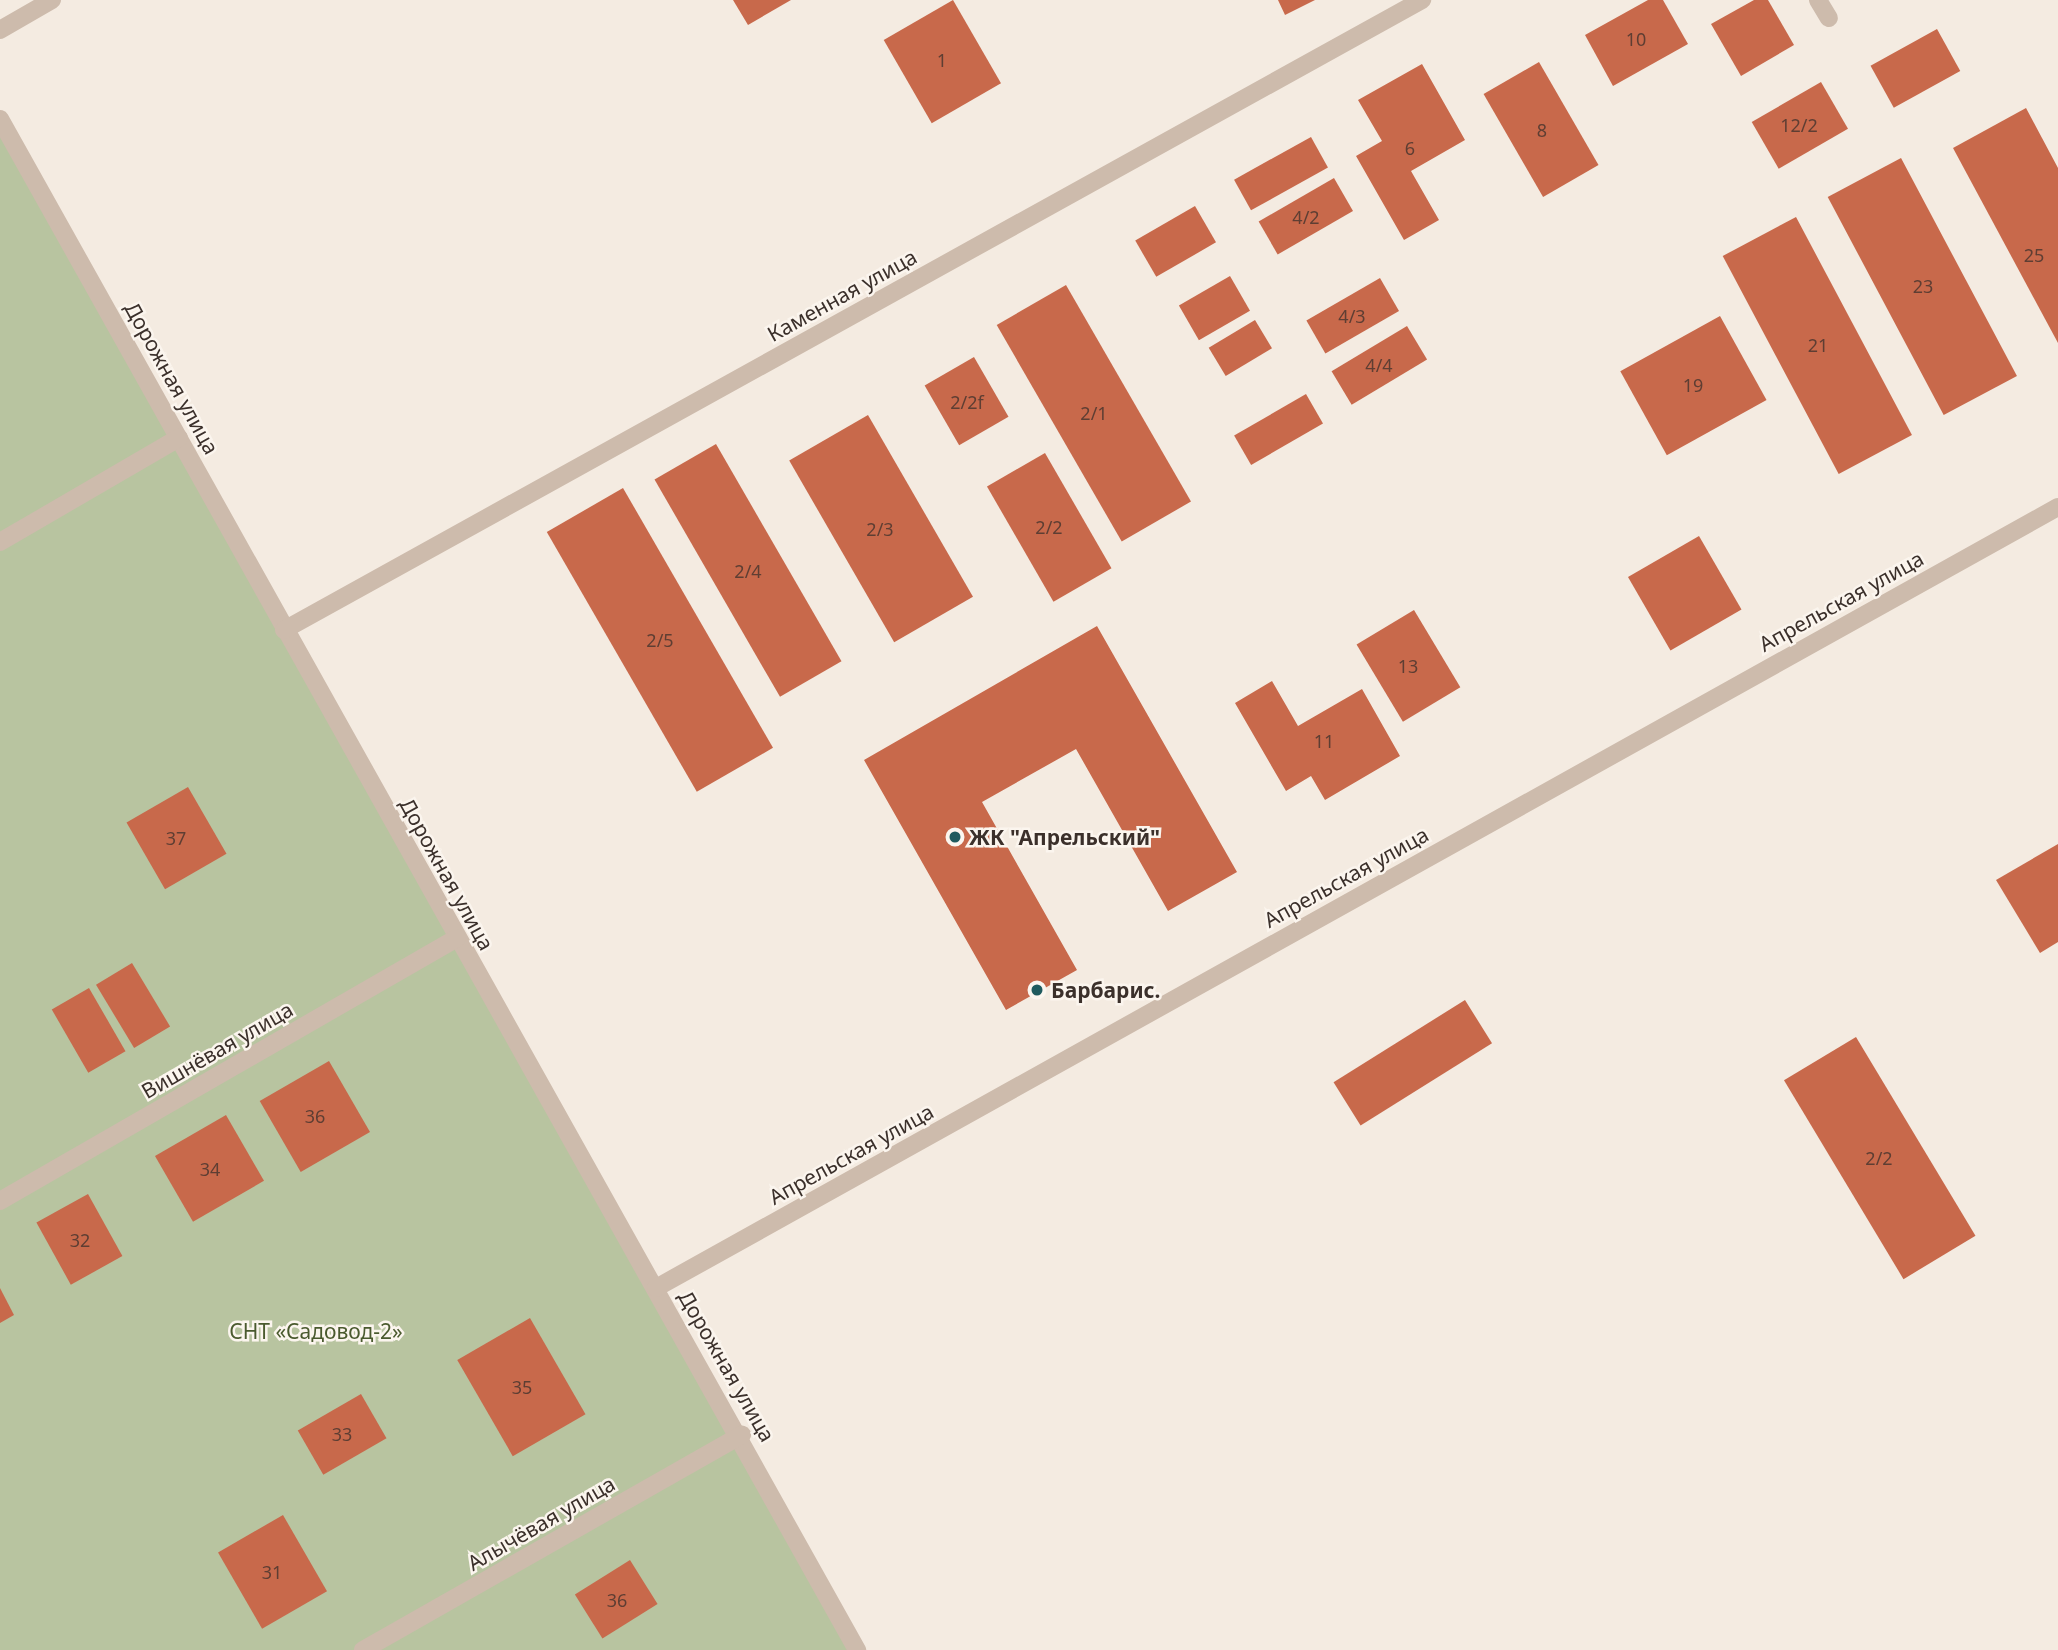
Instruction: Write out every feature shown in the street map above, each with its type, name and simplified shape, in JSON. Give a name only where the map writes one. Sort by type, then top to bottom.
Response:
[{"type":"street","points":[[0,30],[52,0]]},
{"type":"street","name":"Каменная улица","points":[[284,630],[1422,0]]},
{"type":"street","points":[[1818,0],[1829,18]]},
{"type":"street","name":"Дорожная улица","points":[[0,118],[180,438],[284,630],[742,1435],[857,1650]]},
{"type":"street","points":[[0,542],[180,438]]},
{"type":"street","name":"Апрельская улица","points":[[656,1288],[2058,507]]},
{"type":"street","name":"Вишнёвая улица","points":[[0,1201],[457,937]]},
{"type":"street","name":"Алычёвая улица","points":[[363,1650],[742,1435]]},
{"type":"green space","name":"СНТ «Садовод-2»","points":[[0,119],[857,1650],[0,1650]]},
{"type":"building","points":[[733,0],[791,0],[748,25]]},
{"type":"building","points":[[953,0],[1001,83],[932,123],[884,40]]},
{"type":"building","points":[[1278,0],[1315,0],[1285,15]]},
{"type":"building","points":[[1648,0],[1663,0],[1688,44],[1613,86],[1585,35]]},
{"type":"building","points":[[1754,0],[1768,0],[1794,45],[1741,76],[1711,24]]},
{"type":"building","points":[[1937,29],[1960,71],[1894,108],[1871,66]]},
{"type":"building","points":[[1539,62],[1598,165],[1543,197],[1484,94]]},
{"type":"building","points":[[1422,64],[1465,140],[1411,171],[1439,220],[1404,240],[1356,156],[1382,141],[1358,100]]},
{"type":"building","points":[[1821,82],[1848,129],[1779,169],[1752,122]]},
{"type":"building","points":[[2026,108],[2058,168],[2058,343],[1953,148]]},
{"type":"building","points":[[1311,137],[1328,168],[1251,210],[1234,180]]},
{"type":"building","points":[[1901,158],[2017,376],[1944,415],[1828,197]]},
{"type":"building","points":[[1334,178],[1353,211],[1278,254],[1259,222]]},
{"type":"building","points":[[1195,206],[1216,242],[1156,277],[1135,240]]},
{"type":"building","points":[[1796,217],[1912,435],[1839,474],[1723,256]]},
{"type":"building","points":[[1230,276],[1250,311],[1199,340],[1179,306]]},
{"type":"building","points":[[1380,278],[1399,311],[1325,353],[1306,320]]},
{"type":"building","points":[[1066,285],[1191,502],[1122,542],[997,325]]},
{"type":"building","points":[[1720,316],[1767,400],[1667,455],[1620,371]]},
{"type":"building","points":[[1255,320],[1272,348],[1226,376],[1209,348]]},
{"type":"building","points":[[1407,326],[1427,359],[1352,405],[1332,371]]},
{"type":"building","points":[[974,357],[1008,417],[959,445],[925,386]]},
{"type":"building","points":[[1306,394],[1323,423],[1251,465],[1234,436]]},
{"type":"building","points":[[868,415],[973,597],[894,642],[789,460]]},
{"type":"building","points":[[716,444],[842,661],[780,697],[655,480]]},
{"type":"building","points":[[1045,453],[1112,568],[1053,602],[987,486]]},
{"type":"building","points":[[623,488],[773,748],[697,792],[547,532]]},
{"type":"building","points":[[1699,536],[1742,610],[1670,651],[1628,577]]},
{"type":"building","points":[[1414,610],[1460,687],[1403,722],[1357,645]]},
{"type":"building","name":"ЖК \"Апрельский\"","points":[[1097,626],[1237,872],[1168,911],[1076,749],[982,802],[1077,970],[1006,1010],[864,760]]},
{"type":"building","points":[[1272,681],[1298,726],[1362,689],[1400,756],[1325,800],[1311,776],[1286,791],[1235,703]]},
{"type":"building","points":[[188,787],[226,854],[165,889],[127,822]]},
{"type":"building","points":[[2058,844],[2058,942],[2040,953],[1996,880]]},
{"type":"building","points":[[132,963],[170,1026],[134,1048],[96,985]]},
{"type":"building","points":[[89,988],[126,1051],[88,1073],[52,1010]]},
{"type":"building","points":[[1465,1000],[1492,1043],[1361,1125],[1334,1082]]},
{"type":"building","points":[[1856,1037],[1975,1236],[1903,1279],[1784,1080]]},
{"type":"building","points":[[329,1061],[370,1132],[301,1172],[260,1101]]},
{"type":"building","points":[[226,1115],[264,1181],[193,1222],[155,1156]]},
{"type":"building","points":[[88,1194],[122,1256],[71,1285],[36,1223]]},
{"type":"building","points":[[0,1288],[14,1315],[0,1323]]},
{"type":"building","points":[[530,1318],[586,1414],[513,1456],[457,1360]]},
{"type":"building","points":[[361,1394],[386,1438],[323,1475],[298,1430]]},
{"type":"building","points":[[283,1515],[327,1591],[262,1629],[218,1552]]},
{"type":"building","points":[[630,1560],[658,1604],[602,1639],[575,1594]]},
{"type":"place","name":"ЖК \"Апрельский\"","points":[[955,837]]},
{"type":"place","name":"Барбарис.","points":[[1037,990]]}]
